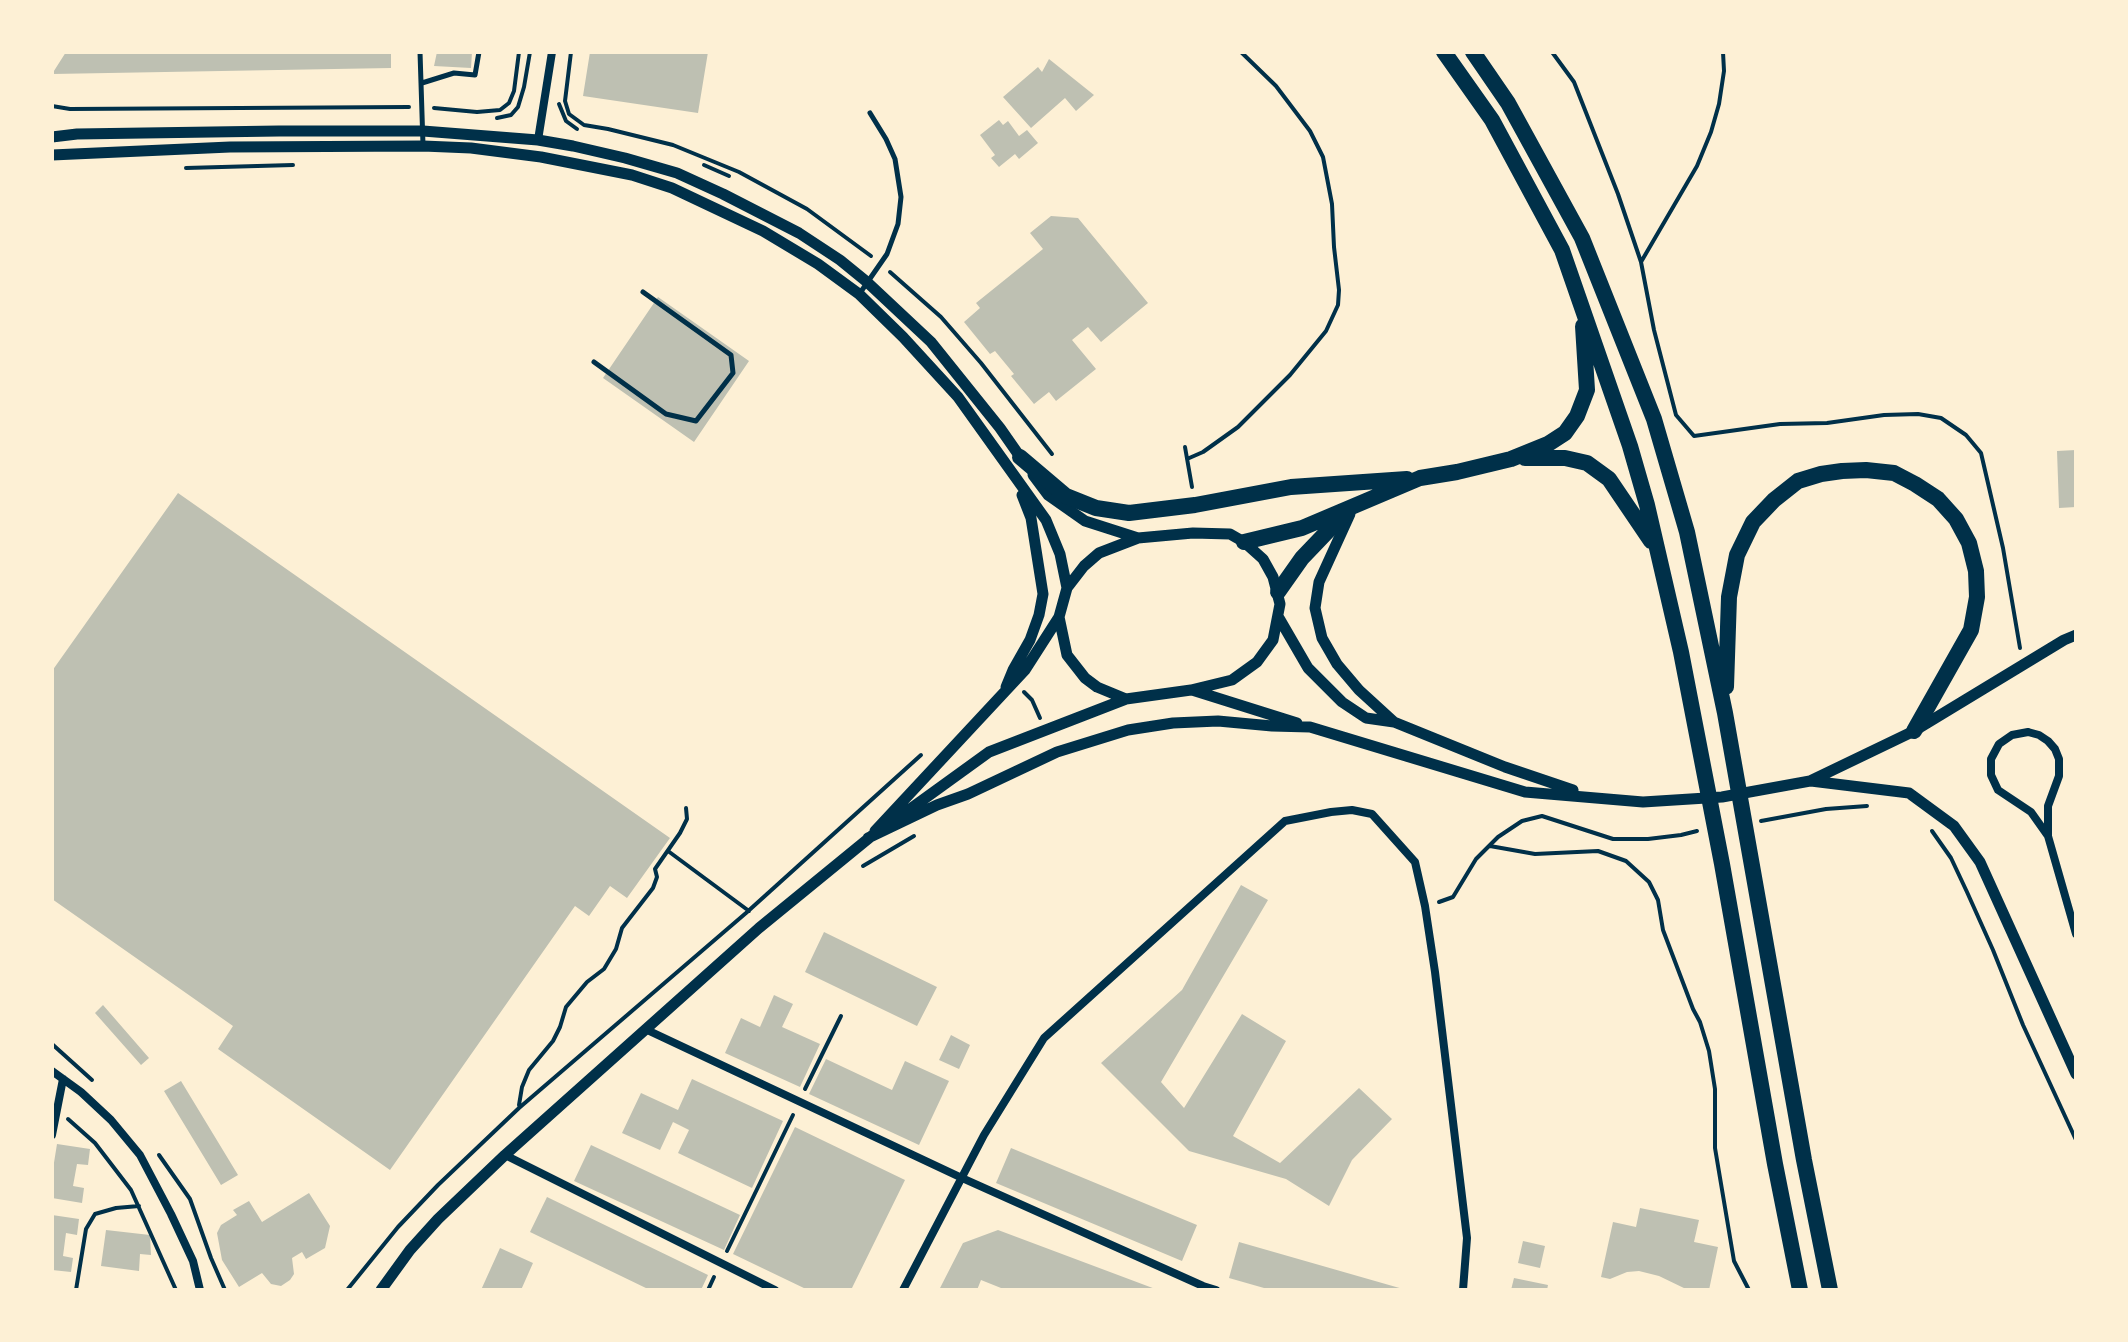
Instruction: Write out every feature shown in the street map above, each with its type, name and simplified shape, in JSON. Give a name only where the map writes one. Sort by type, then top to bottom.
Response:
[{"type":"highway","points":[[1444,52],[1492,120],[1562,250],[1630,446],[1647,505],[1681,652],[1800,1290]]},
{"type":"highway","points":[[1473,52],[1508,103],[1582,238],[1654,419],[1687,532],[1725,713],[1801,1145],[1830,1290]]},
{"type":"highway","points":[[1020,457],[1066,496],[1096,508],[1129,513],[1195,505],[1291,487],[1420,478],[1511,459],[1548,444],[1565,433],[1577,416],[1587,390],[1582,305]]},
{"type":"highway","points":[[1511,459],[1565,458],[1587,463],[1609,479],[1658,551]]},
{"type":"highway","points":[[1725,713],[1729,597],[1737,555],[1753,522],[1798,481],[1821,474],[1866,470],[1894,473],[1938,499],[1956,519],[1969,543],[1976,571],[1977,597],[1971,630],[1914,731]]},
{"type":"highway","points":[[1244,542],[1302,528],[1420,478]]},
{"type":"highway","points":[[1278,592],[1302,558],[1354,505]]},
{"type":"street","points":[[538,140],[552,52]]},
{"type":"street","points":[[52,137],[77,134],[423,131],[538,140],[625,158],[692,180],[799,233],[840,260],[931,342],[1048,495],[1085,521],[1138,538]]},
{"type":"street","points":[[52,155],[230,147],[471,148],[541,157],[632,175],[672,188],[763,231],[818,264],[859,294],[903,337],[958,397],[1046,520],[1060,554],[1067,588]]},
{"type":"street","points":[[1002,696],[1030,640],[1043,594],[1031,518],[1016,479]]},
{"type":"street","points":[[1354,505],[1319,582],[1315,608],[1322,638],[1337,664],[1359,690],[1394,722]]},
{"type":"street","points":[[381,1290],[410,1250],[438,1219],[505,1155],[765,923],[868,838],[989,752],[1126,699],[1191,690],[1232,680],[1257,662],[1273,640],[1279,618],[1278,592],[1263,559],[1244,542],[1230,534],[1218,533],[1138,538],[1099,553],[1067,588],[1059,617],[1025,670],[868,838]]},
{"type":"street","points":[[1059,617],[1067,655],[1085,678],[1097,687],[1126,699]]},
{"type":"street","points":[[1279,618],[1308,668],[1342,702],[1366,718],[1394,722],[1505,767],[1590,796]]},
{"type":"street","points":[[1191,690],[1525,792],[1643,802],[1722,797],[1810,781],[1914,731],[2076,635]]},
{"type":"street","points":[[868,838],[1057,752],[1128,730],[1173,723],[1218,721],[1310,727]]},
{"type":"street","points":[[2048,836],[2031,812],[2002,794],[1993,780],[1990,764],[1993,754],[1999,744],[2012,735],[2028,732],[2039,735],[2052,744],[2058,754],[2060,770],[2048,806],[2048,836],[2076,934]]},
{"type":"street","points":[[1810,781],[1909,793],[1954,826],[1980,862],[2076,1074]]},
{"type":"street","points":[[903,1290],[984,1135],[1044,1038],[1285,821],[1352,810],[1372,814],[1415,862],[1435,972],[1467,1238],[1463,1290]]},
{"type":"street","points":[[645,1029],[962,1178],[1216,1290]]},
{"type":"street","points":[[52,1071],[111,1120],[140,1155],[193,1261],[203,1290]]},
{"type":"street","points":[[52,1135],[63,1079]]},
{"type":"street","points":[[505,1155],[775,1290]]},
{"type":"lane","points":[[420,52],[423,146]]},
{"type":"lane","points":[[422,83],[454,73],[475,75],[479,52]]},
{"type":"lane","points":[[859,294],[887,254],[898,224],[901,197],[895,159],[870,113]]},
{"type":"lane","points":[[594,362],[666,414],[696,421],[733,373],[731,355],[643,292]]},
{"type":"path","points":[[429,108],[477,112],[500,110],[509,103],[514,91],[519,52]]},
{"type":"path","points":[[571,52],[565,101],[569,114],[584,125],[688,151]]},
{"type":"path","points":[[1187,459],[1203,452],[1238,427],[1300,365],[1326,331],[1338,305],[1332,204],[1323,157],[1310,131],[1276,86],[1241,52]]},
{"type":"path","points":[[1552,52],[1574,82],[1618,194],[1641,262],[1654,330],[1676,415],[1694,436],[1780,424],[1918,414],[1941,418],[1966,435],[1981,453],[2003,548],[2022,667]]},
{"type":"path","points":[[1641,262],[1697,166],[1711,132],[1724,71],[1723,52]]},
{"type":"path","points":[[525,80],[560,86],[559,107],[566,121],[578,130],[592,133]]},
{"type":"path","points":[[52,106],[70,109],[416,108]]},
{"type":"path","points":[[695,163],[714,168],[741,183]]},
{"type":"path","points":[[183,168],[301,165]]},
{"type":"path","points":[[1185,447],[1195,505]]},
{"type":"path","points":[[1013,684],[1032,700],[1046,731]]},
{"type":"path","points":[[347,1290],[398,1227],[519,1108],[749,911],[926,750]]},
{"type":"path","points":[[1826,809],[1871,806]]},
{"type":"path","points":[[519,1108],[522,1087],[529,1070],[553,1041],[566,1007],[587,982],[604,969],[616,949],[622,928],[653,888],[657,877],[655,869],[687,819],[686,808]]},
{"type":"path","points":[[1527,810],[1613,839],[1648,839]]},
{"type":"path","points":[[1425,906],[1453,897],[1476,859],[1498,837],[1522,821],[1542,816]]},
{"type":"path","points":[[1931,830],[1951,858],[1967,892],[2076,1140]]},
{"type":"path","points":[[852,873],[917,835]]},
{"type":"path","points":[[1490,846],[1535,854],[1598,851],[1626,861],[1649,882],[1658,900],[1663,930],[1709,1051],[1715,1089],[1715,1148],[1719,1176],[1734,1261],[1749,1290]]},
{"type":"path","points":[[668,851],[749,911]]},
{"type":"path","points":[[708,1290],[841,1016]]},
{"type":"path","points":[[57,1108],[95,1143],[131,1190],[176,1290]]},
{"type":"path","points":[[76,1290],[86,1229],[95,1214],[139,1206]]},
{"type":"building","points":[[66,52],[391,52],[391,68],[52,74]]},
{"type":"building","points":[[437,52],[472,52],[471,68],[434,66]]},
{"type":"building","points":[[590,52],[708,52],[698,113],[583,96]]},
{"type":"building","points":[[1049,59],[1094,95],[1076,111],[1065,98],[1031,128],[1003,97],[1038,67],[1042,72]]},
{"type":"building","points":[[999,120],[1003,125],[1008,121],[1019,136],[1027,130],[1038,143],[1019,159],[1015,154],[999,167],[991,158],[995,155],[980,135]]},
{"type":"building","points":[[1051,216],[1078,218],[1148,303],[1101,342],[1088,327],[1072,340],[1096,369],[1056,401],[1049,392],[1034,404],[995,351],[990,354],[964,322],[980,308],[976,303],[1043,249],[1030,233]]},
{"type":"building","points":[[658,297],[749,361],[694,442],[603,378]]},
{"type":"building","points":[[2076,450],[2076,507],[2059,508],[2057,451]]},
{"type":"building","points":[[178,493],[670,838],[627,898],[610,886],[589,916],[575,906],[390,1170],[218,1049],[233,1026],[52,899],[52,671]]},
{"type":"building","points":[[1241,885],[1268,900],[1161,1082],[1184,1108],[1242,1014],[1286,1041],[1233,1136],[1280,1163],[1359,1088],[1392,1119],[1352,1160],[1329,1206],[1286,1179],[1189,1151],[1101,1063],[1182,990]]},
{"type":"building","points":[[824,932],[937,987],[917,1026],[805,972]]},
{"type":"building","points":[[774,995],[793,1004],[782,1027],[820,1044],[800,1087],[725,1053],[741,1018],[760,1027]]},
{"type":"building","points":[[103,1005],[149,1058],[141,1065],[95,1013]]},
{"type":"building","points":[[951,1035],[970,1045],[959,1069],[939,1060]]},
{"type":"building","points":[[826,1059],[892,1090],[905,1061],[949,1081],[919,1145],[809,1094]]},
{"type":"building","points":[[692,1079],[783,1121],[752,1188],[678,1153],[689,1130],[673,1122],[660,1150],[622,1133],[641,1093],[678,1110]]},
{"type":"building","points":[[181,1081],[238,1175],[221,1185],[164,1091]]},
{"type":"building","points":[[795,1127],[905,1180],[851,1290],[808,1290],[733,1254]]},
{"type":"building","points":[[57,1144],[90,1149],[88,1165],[77,1164],[73,1186],[84,1188],[82,1203],[52,1198]]},
{"type":"building","points":[[591,1145],[740,1215],[724,1250],[574,1181]]},
{"type":"building","points":[[1011,1148],[1197,1225],[1182,1261],[996,1183]]},
{"type":"building","points":[[309,1193],[330,1226],[325,1248],[306,1259],[302,1252],[292,1258],[294,1274],[281,1286],[271,1284],[262,1273],[239,1287],[222,1260],[217,1233],[221,1225],[237,1215],[233,1210],[249,1201],[262,1222]]},
{"type":"building","points":[[547,1197],[708,1275],[701,1290],[650,1290],[530,1232]]},
{"type":"building","points":[[1640,1208],[1699,1220],[1694,1242],[1718,1247],[1709,1290],[1688,1290],[1659,1276],[1639,1271],[1610,1279],[1601,1277],[1613,1222],[1636,1227]]},
{"type":"building","points":[[52,1215],[79,1219],[77,1235],[66,1233],[63,1256],[73,1258],[71,1272],[52,1270]]},
{"type":"building","points":[[106,1230],[150,1235],[151,1255],[140,1254],[139,1271],[101,1266]]},
{"type":"building","points":[[998,1230],[1158,1290],[1002,1290],[981,1280],[977,1290],[939,1290],[963,1243]]},
{"type":"building","points":[[1523,1241],[1545,1246],[1540,1268],[1518,1263]]},
{"type":"building","points":[[1239,1242],[1403,1290],[1271,1290],[1229,1278]]},
{"type":"building","points":[[500,1248],[533,1263],[521,1290],[481,1290]]},
{"type":"building","points":[[1514,1278],[1548,1285],[1547,1290],[1511,1290]]}]
